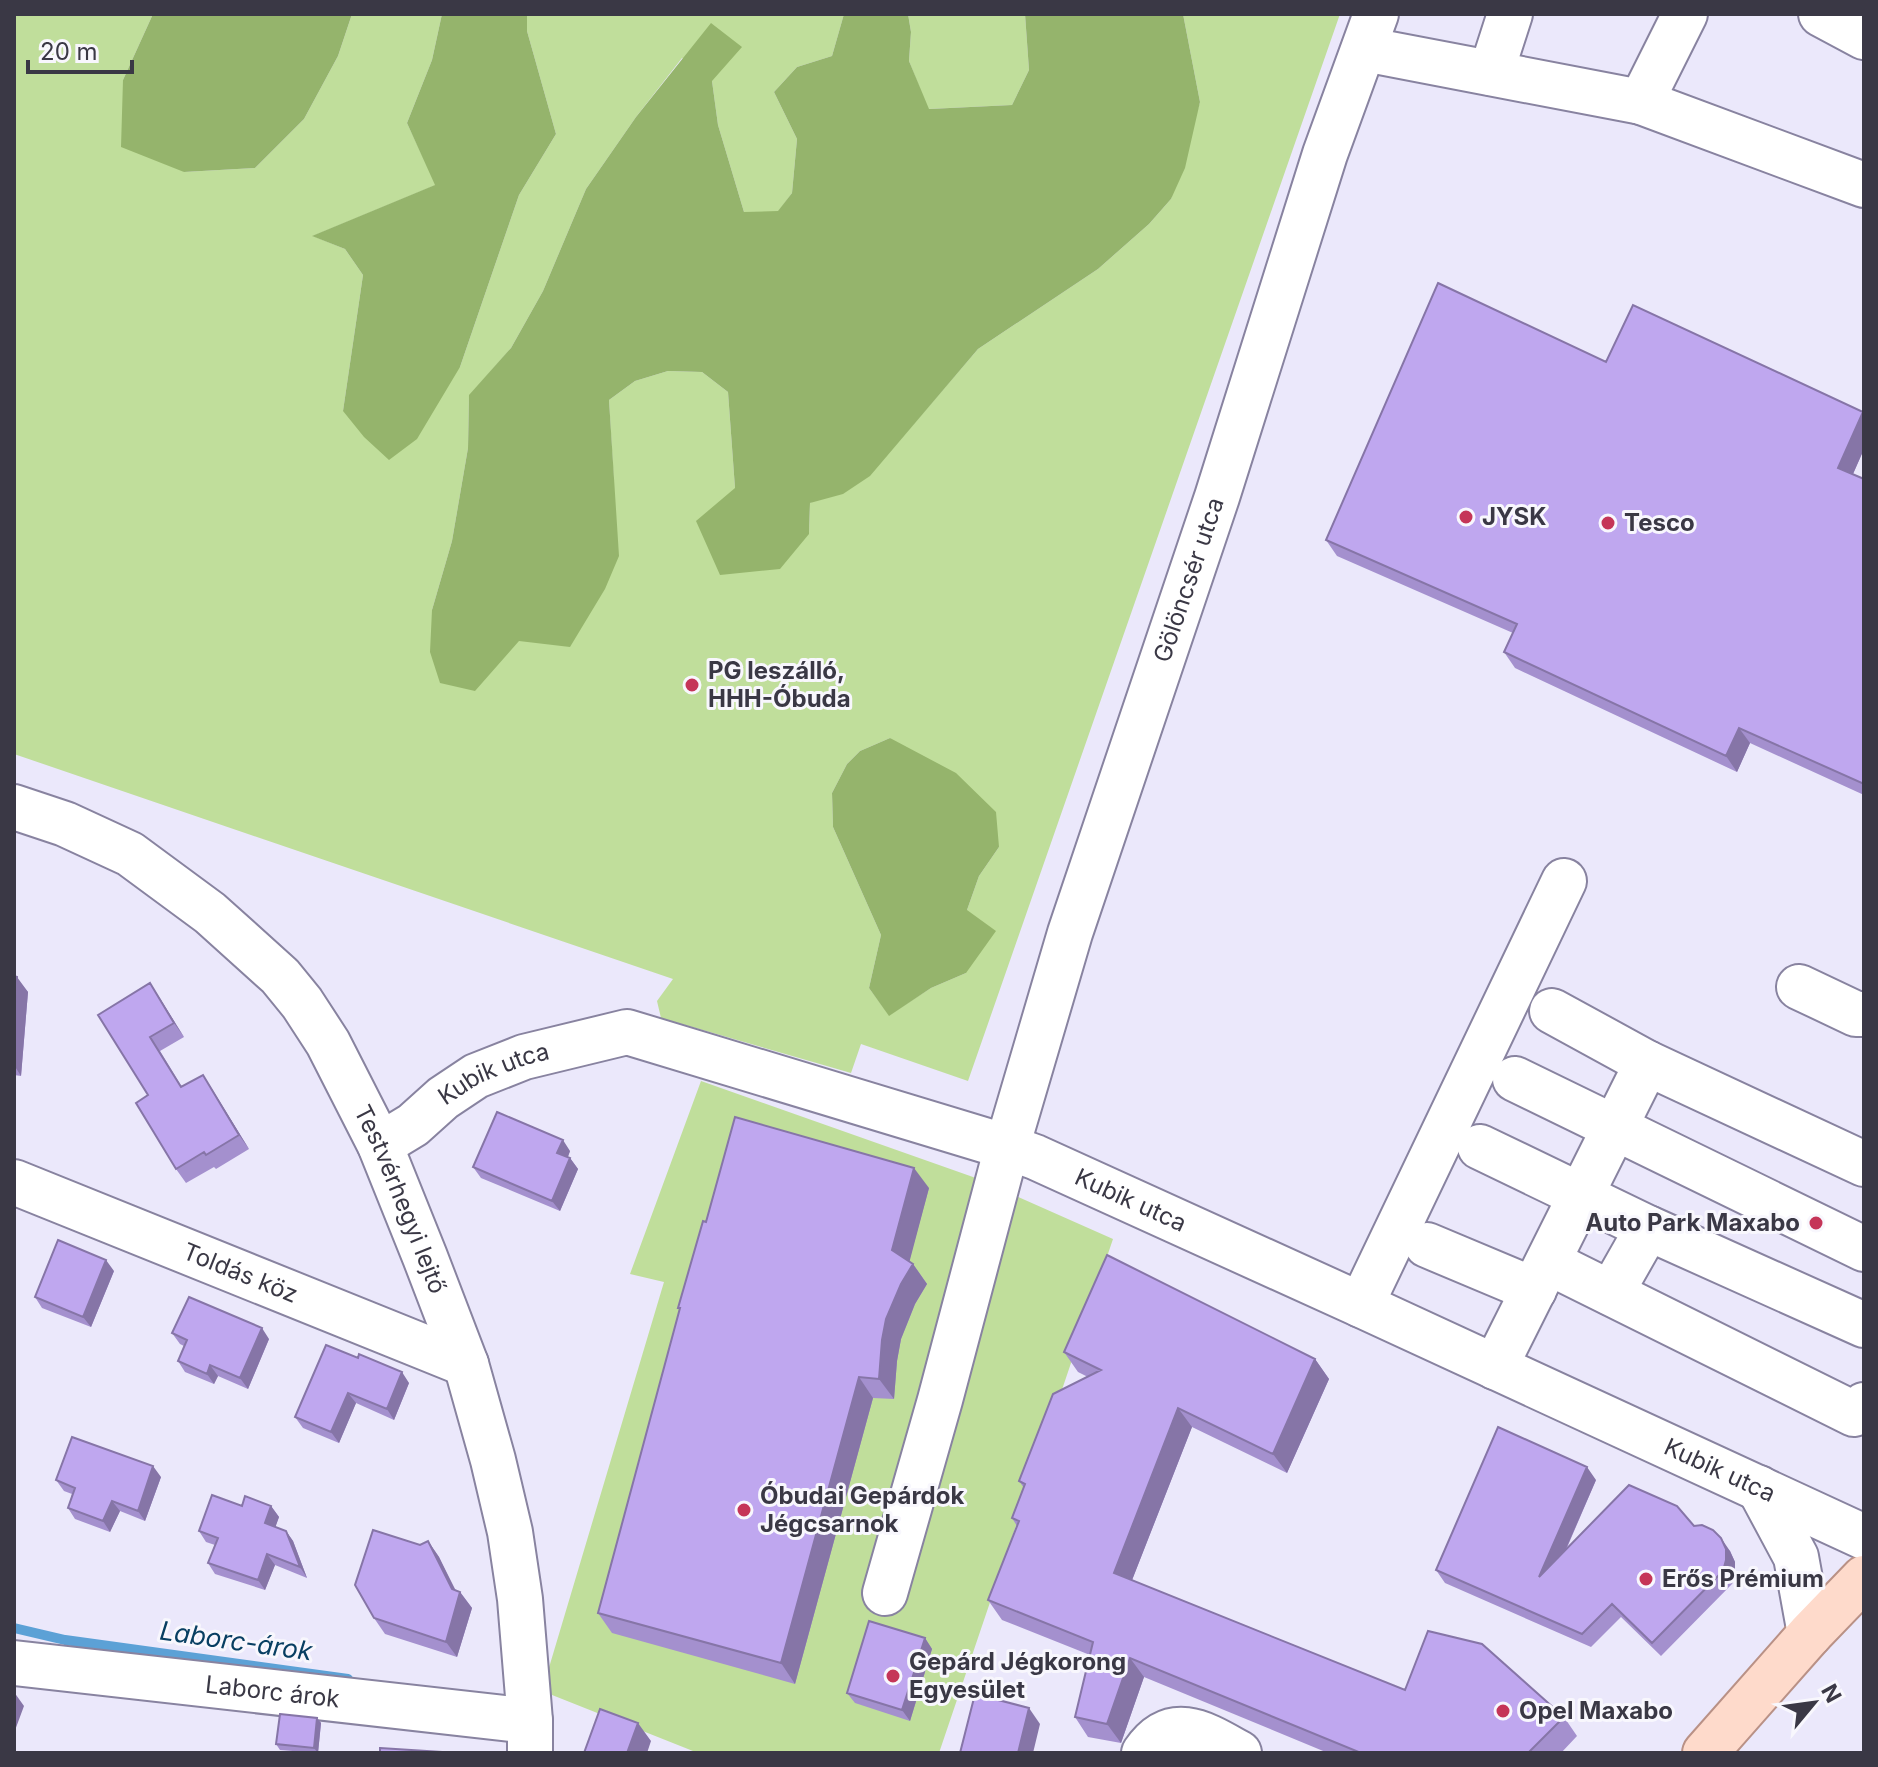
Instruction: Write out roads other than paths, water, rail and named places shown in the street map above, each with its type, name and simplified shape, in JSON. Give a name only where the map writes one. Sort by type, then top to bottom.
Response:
[{"type":"main road","points":[[1705,1753],[1864,1578]]},
{"type":"street","points":[[1491,73],[1510,14]]},
{"type":"street","points":[[1641,102],[1685,14]]},
{"type":"street","points":[[1821,14],[1864,37]]},
{"type":"street","points":[[1370,32],[1491,73],[1641,102],[1864,185]]},
{"type":"street","name":"Gölöncsér utca","points":[[885,1593],[1007,1147],[1070,933],[1217,497],[1325,154],[1370,32]]},
{"type":"street","name":"Testvérhegyi lejtő","points":[[14,807],[65,824],[130,854],[210,913],[280,976],[328,1043],[380,1145],[466,1364],[510,1532],[520,1599],[530,1737]]},
{"type":"street","points":[[1361,1305],[1564,881]]},
{"type":"street","points":[[1799,987],[1856,1014],[1864,1014]]},
{"type":"street","points":[[1552,1011],[1647,1063],[1864,1164]]},
{"type":"street","name":"Kubik utca","points":[[380,1145],[413,1125],[443,1098],[476,1076],[524,1057],[627,1032],[1035,1157],[1864,1537]]},
{"type":"street","points":[[1495,1367],[1647,1063]]},
{"type":"street","points":[[1515,1079],[1864,1249]]},
{"type":"street","points":[[1480,1147],[1648,1228],[1864,1325]]},
{"type":"street","name":"Toldás köz","points":[[14,1182],[466,1364]]},
{"type":"street","points":[[1611,1293],[1648,1228]]},
{"type":"street","points":[[1427,1245],[1611,1293],[1854,1414],[1864,1405]]},
{"type":"street","points":[[1759,1488],[1796,1557],[1810,1634]]},
{"type":"street","name":"Laborc árok","points":[[14,1663],[530,1737]]},
{"type":"street","points":[[1144,1753],[1151,1742],[1165,1732],[1183,1729],[1210,1737],[1239,1753]]},
{"type":"waterway","name":"Laborc-árok","points":[[14,1628],[65,1640],[348,1679]]},
{"type":"place","name":"JYSK","points":[[1466,517]]},
{"type":"place","name":"Tesco","points":[[1608,523]]},
{"type":"place","name":"PG leszálló, HHH-Óbuda","points":[[692,685]]},
{"type":"place","name":"Auto Park Maxabo","points":[[1816,1223]]},
{"type":"place","name":"Óbudai Gepárdok Jégcsarnok","points":[[744,1510]]},
{"type":"place","name":"Erős Prémium","points":[[1646,1579]]},
{"type":"place","name":"Gepárd Jégkorong Egyesület","points":[[893,1676]]},
{"type":"place","name":"Opel Maxabo","points":[[1503,1711]]}]
